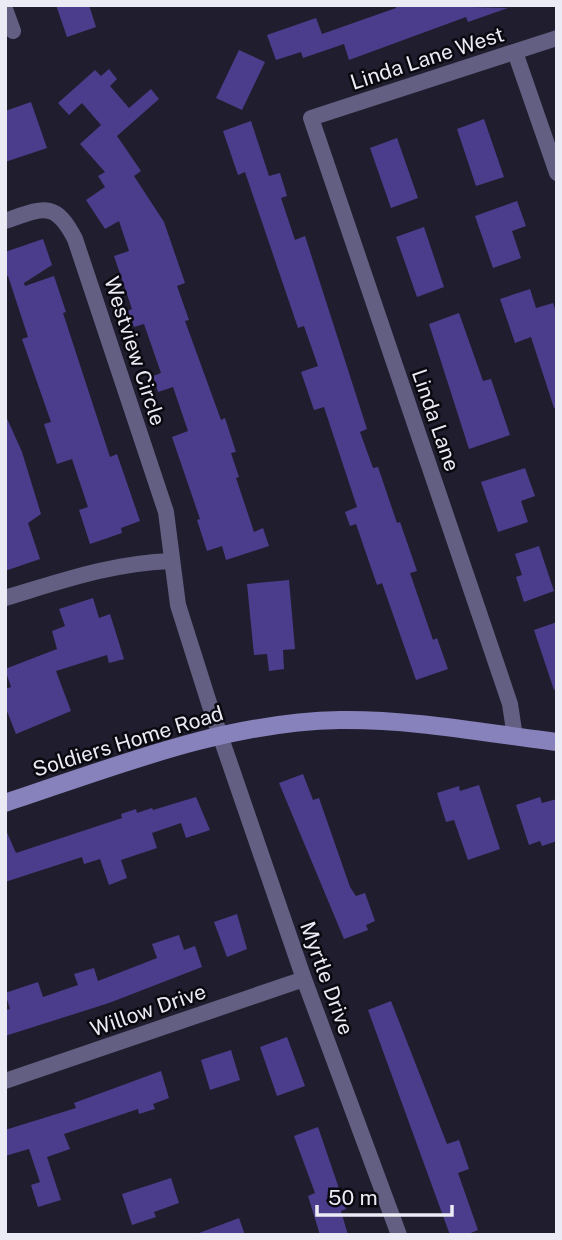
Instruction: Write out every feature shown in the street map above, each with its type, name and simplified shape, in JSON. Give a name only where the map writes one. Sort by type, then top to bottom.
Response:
[{"type":"street","points":[[5,9],[13,30]]},
{"type":"street","name":"Linda Lane West","points":[[311,118],[557,38]]},
{"type":"street","points":[[515,52],[557,173]]},
{"type":"street","name":"Linda Lane","points":[[311,118],[510,705],[515,737]]},
{"type":"street","name":"Westview Circle","points":[[5,220],[51,210],[59,213],[75,239],[166,512],[178,606],[220,735]]},
{"type":"street","points":[[5,598],[81,573],[131,562],[172,561]]},
{"type":"street","name":"Soldiers Home Road","points":[[5,803],[220,735],[338,720],[386,721],[557,743]]},
{"type":"street","name":"Myrtle Drive","points":[[220,735],[304,979],[398,1235]]},
{"type":"street","name":"Willow Drive","points":[[5,1081],[304,979]]},
{"type":"building","points":[[56,5],[89,5],[96,27],[67,37]]},
{"type":"building","points":[[395,5],[508,8],[468,22],[466,17],[349,60],[344,44],[303,58],[301,52],[276,60],[267,35],[316,18],[322,34],[396,8]]},
{"type":"building","points":[[239,50],[265,62],[242,110],[216,98]]},
{"type":"building","points":[[109,69],[117,79],[110,86],[129,108],[151,89],[159,99],[117,136],[141,171],[134,176],[164,222],[185,283],[177,286],[189,320],[185,321],[221,420],[225,418],[236,452],[231,453],[239,477],[236,478],[254,532],[263,528],[269,546],[226,560],[222,546],[207,551],[197,520],[200,519],[172,437],[188,431],[173,387],[158,392],[153,376],[161,373],[144,324],[134,327],[128,311],[132,309],[114,256],[129,251],[119,221],[105,229],[86,200],[105,187],[98,176],[105,172],[80,144],[101,125],[82,103],[69,115],[58,103],[95,70],[101,76]]},
{"type":"building","points":[[31,102],[47,148],[5,162],[5,111]]},
{"type":"building","points":[[484,119],[504,177],[476,186],[457,129]]},
{"type":"building","points":[[251,121],[269,176],[280,173],[287,196],[281,198],[295,240],[305,236],[367,429],[360,432],[373,468],[378,467],[397,523],[400,522],[417,571],[410,573],[433,640],[437,638],[448,669],[416,680],[382,583],[377,585],[356,524],[350,526],[345,512],[357,507],[324,407],[314,410],[301,372],[318,366],[304,326],[298,328],[245,172],[238,175],[223,131]]},
{"type":"building","points":[[397,138],[418,198],[391,208],[370,148]]},
{"type":"building","points":[[517,201],[526,226],[512,231],[521,258],[493,268],[475,216]]},
{"type":"building","points":[[424,227],[444,287],[417,297],[396,237]]},
{"type":"building","points":[[43,239],[52,265],[24,283],[25,286],[54,276],[66,312],[63,313],[110,457],[117,454],[140,521],[121,528],[122,533],[90,544],[79,510],[88,507],[72,459],[57,464],[44,424],[51,422],[22,339],[28,337],[8,276],[5,276],[5,252]]},
{"type":"building","points":[[530,289],[536,308],[553,303],[557,314],[557,407],[554,408],[531,337],[515,343],[500,299]]},
{"type":"building","points":[[459,313],[483,381],[491,379],[510,435],[469,449],[429,324]]},
{"type":"building","points":[[5,414],[22,452],[41,514],[28,523],[40,559],[5,571]]},
{"type":"building","points":[[525,468],[535,496],[521,501],[528,522],[498,532],[481,482]]},
{"type":"building","points":[[539,546],[554,591],[524,602],[516,577],[522,575],[515,554]]},
{"type":"building","points":[[289,580],[295,649],[283,650],[284,669],[269,671],[267,654],[254,655],[247,584]]},
{"type":"building","points":[[93,598],[99,618],[110,614],[124,659],[109,663],[107,655],[56,671],[71,711],[16,734],[5,706],[5,689],[11,687],[5,669],[57,649],[52,631],[65,626],[59,609]]},
{"type":"building","points":[[557,622],[557,689],[554,690],[534,630]]},
{"type":"building","points":[[303,774],[313,800],[319,798],[350,887],[356,896],[365,893],[375,921],[366,925],[368,930],[344,939],[279,783]]},
{"type":"building","points":[[479,785],[500,849],[468,860],[454,820],[446,822],[437,793],[459,786],[460,791]]},
{"type":"building","points":[[196,797],[210,830],[186,838],[181,823],[152,833],[157,848],[121,860],[127,878],[109,885],[100,859],[84,864],[82,857],[5,882],[5,828],[16,853],[122,818],[121,814],[136,809],[137,813],[152,808],[153,810]]},
{"type":"building","points":[[540,797],[542,803],[557,799],[557,841],[542,846],[540,841],[529,845],[516,805]]},
{"type":"building","points":[[237,914],[247,949],[227,957],[214,922]]},
{"type":"building","points":[[179,935],[184,950],[195,946],[202,967],[109,1003],[5,1036],[5,1010],[10,1009],[5,993],[38,982],[43,997],[78,985],[74,974],[94,968],[98,981],[157,958],[152,944]]},
{"type":"building","points":[[391,1001],[447,1144],[459,1140],[469,1169],[458,1173],[478,1230],[466,1235],[450,1235],[368,1010]]},
{"type":"building","points":[[287,1037],[305,1086],[277,1096],[260,1047]]},
{"type":"building","points":[[231,1050],[240,1080],[210,1090],[201,1060]]},
{"type":"building","points":[[161,1071],[169,1098],[153,1104],[155,1109],[139,1114],[138,1109],[64,1134],[70,1149],[47,1157],[61,1200],[38,1207],[31,1185],[40,1182],[29,1149],[5,1156],[5,1130],[76,1108],[74,1103]]},
{"type":"building","points":[[318,1127],[346,1209],[341,1211],[348,1235],[320,1235],[308,1196],[315,1193],[294,1136]]},
{"type":"building","points":[[171,1178],[179,1203],[154,1212],[156,1217],[132,1225],[122,1194]]},
{"type":"building","points":[[239,1218],[245,1235],[199,1235],[199,1233]]}]
